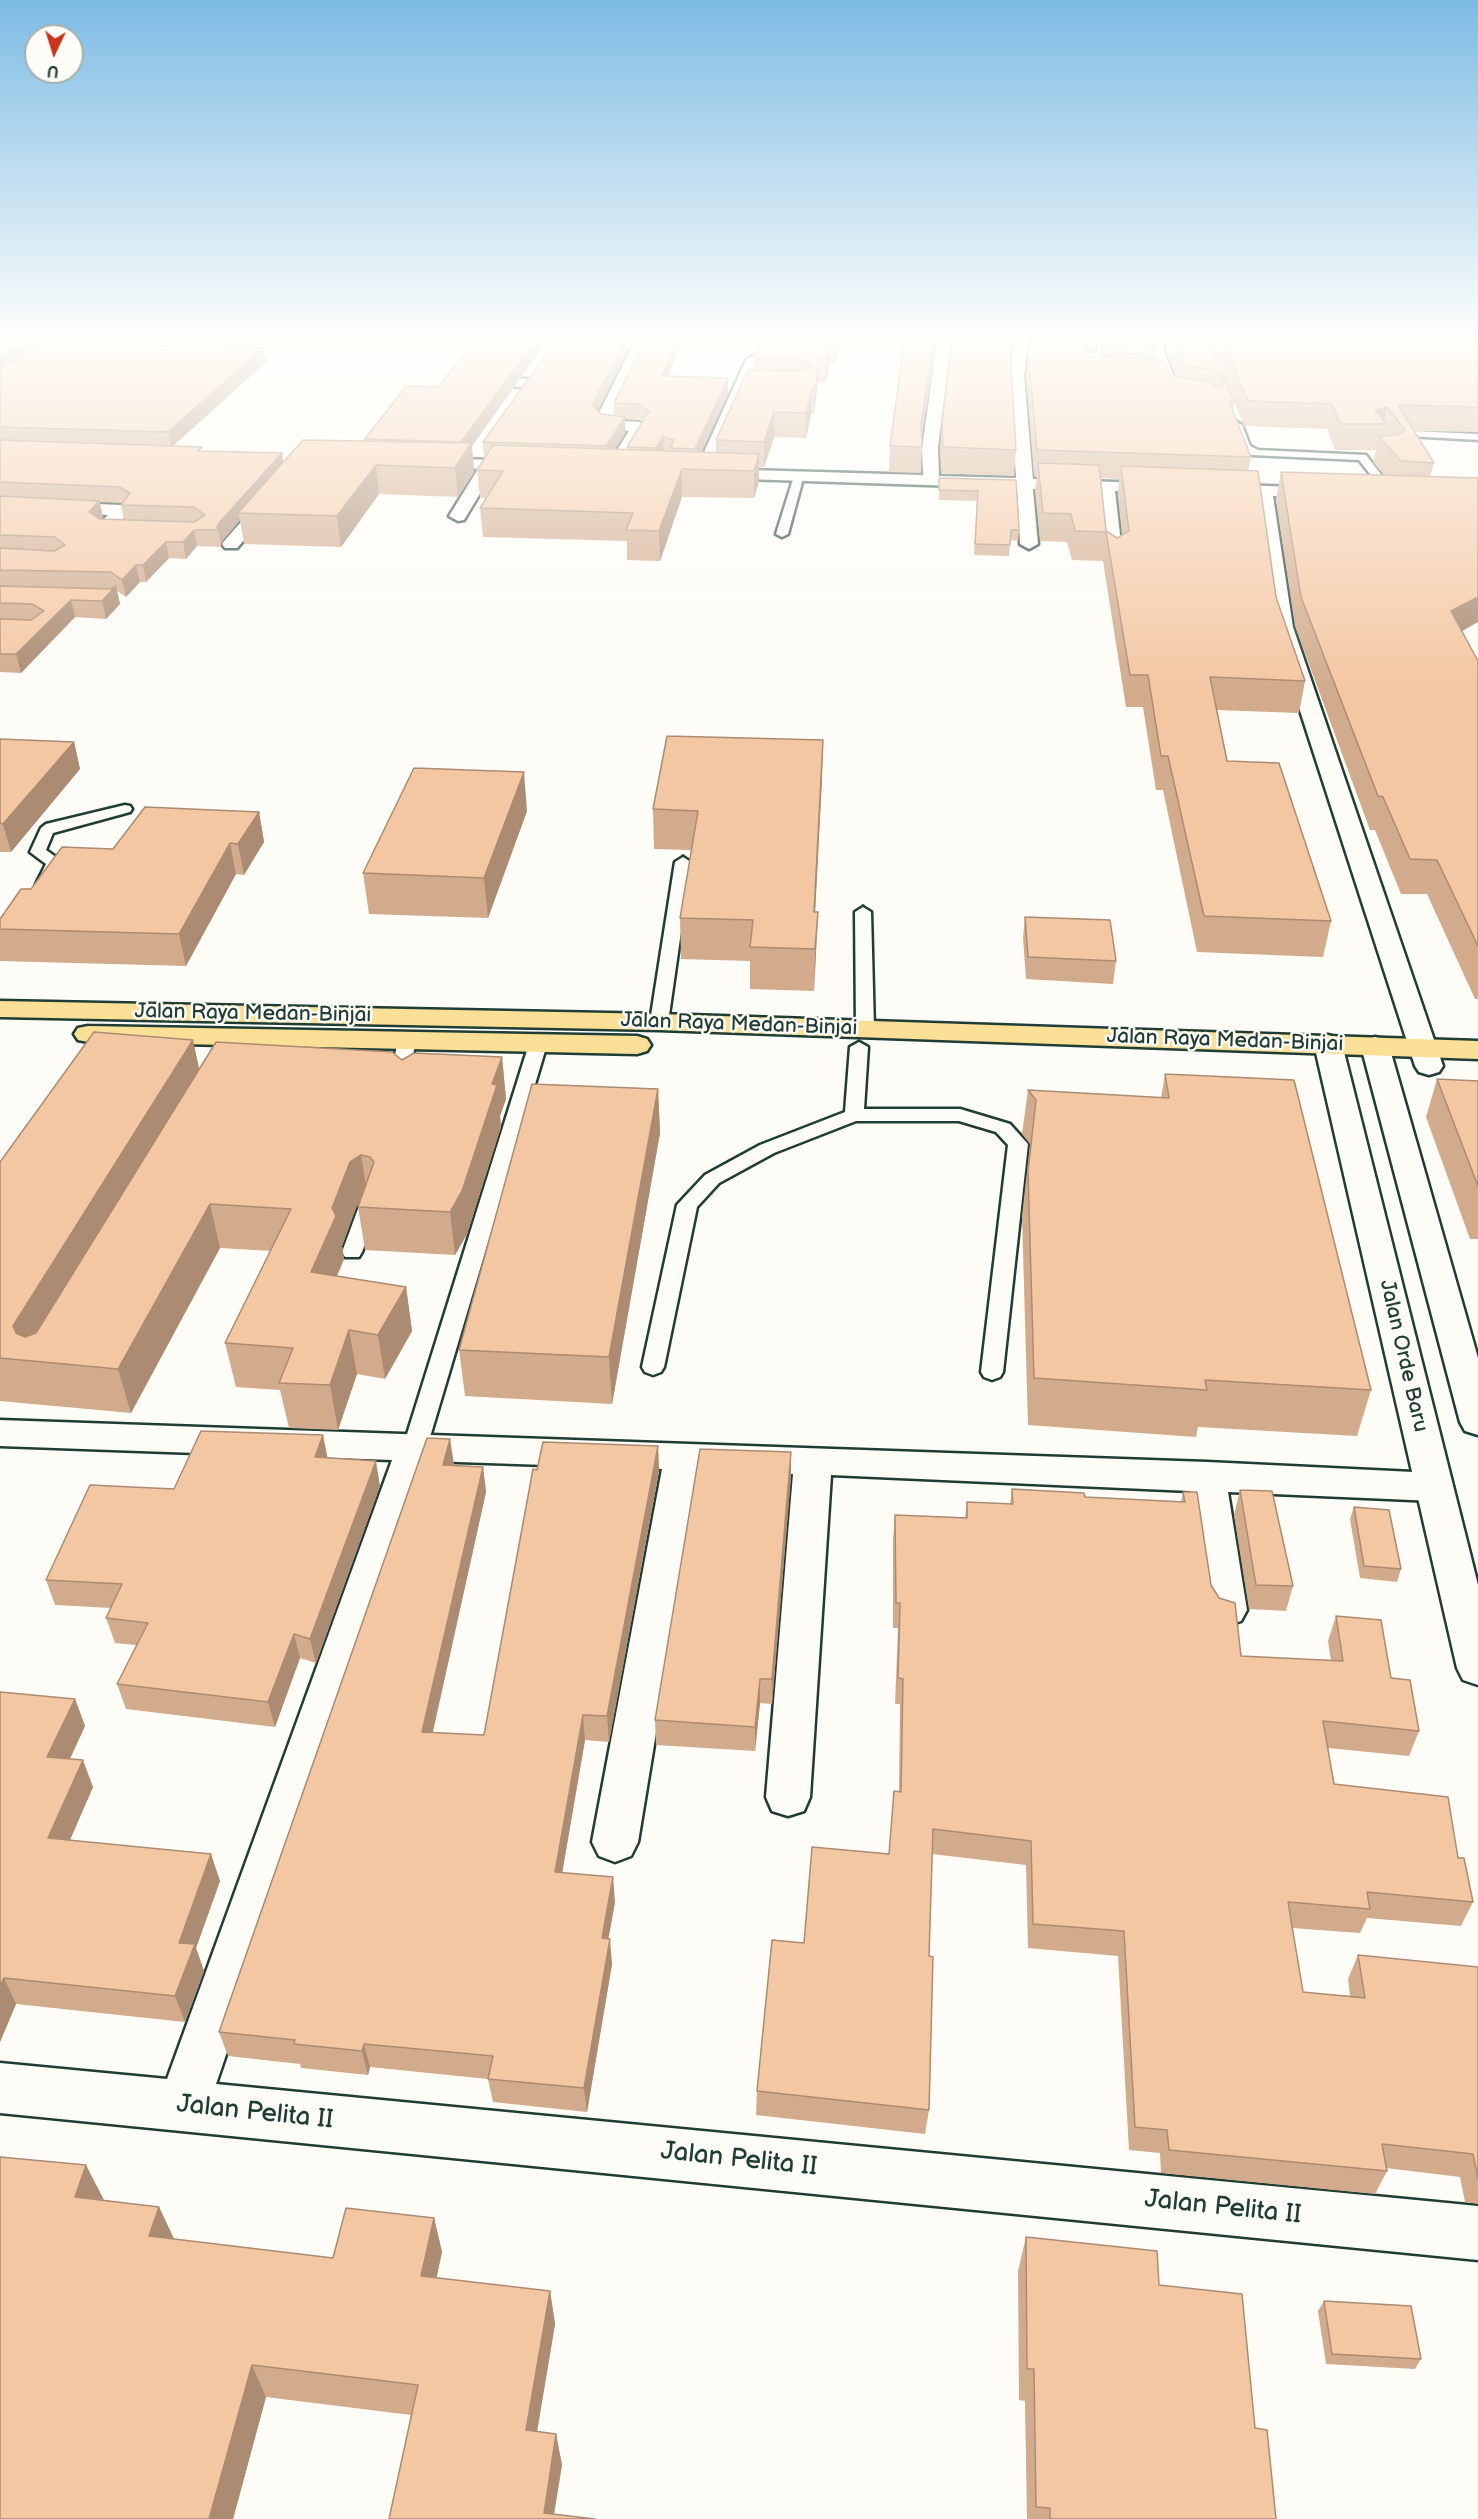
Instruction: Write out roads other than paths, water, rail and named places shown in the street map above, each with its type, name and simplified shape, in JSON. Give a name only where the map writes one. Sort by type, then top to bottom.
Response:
[{"type":"highway","name":"Jalan Raya Medan-Binjai","points":[[0,1010],[659,1022],[862,1038],[1425,1057],[1478,1067]]},
{"type":"highway","name":"Jalan Raya Medan-Binjai","points":[[0,1031],[89,1044],[234,1048],[407,1041],[538,1044],[862,1038]]},
{"type":"highway","name":"Jalan Raya Medan-Binjai","points":[[1425,1057],[1478,1050]]},
{"type":"street","points":[[469,464],[478,453]]},
{"type":"street","points":[[620,453],[607,469],[632,470]]},
{"type":"street","points":[[703,472],[712,453]]},
{"type":"street","points":[[930,453],[931,480]]},
{"type":"street","points":[[1023,453],[1023,483],[1029,544]]},
{"type":"street","points":[[410,462],[546,467]]},
{"type":"street","points":[[458,516],[489,465]]},
{"type":"street","points":[[682,472],[1191,489],[1264,499],[1311,493],[1334,493]]},
{"type":"street","points":[[231,544],[282,486]]},
{"type":"street","points":[[1106,486],[1114,560]]},
{"type":"street","points":[[1369,495],[1413,496]]},
{"type":"street","points":[[1264,499],[1283,627],[1425,1057]]},
{"type":"street","points":[[0,506],[118,510],[121,512],[104,528],[152,530]]},
{"type":"street","name":"Jalan Orde Baru","points":[[1330,1053],[1434,1487],[1465,1565],[1478,1668]]},
{"type":"street","points":[[1377,1055],[1478,1422]]},
{"type":"street","points":[[0,1434],[682,1456],[1434,1487]]},
{"type":"street","points":[[183,2106],[415,1447]]},
{"type":"street","points":[[615,1842],[682,1456]]},
{"type":"street","points":[[788,1797],[813,1461]]},
{"type":"street","points":[[1207,1476],[1227,1610]]},
{"type":"street","name":"Jalan Pelita II","points":[[0,2088],[1478,2233]]},
{"type":"lane","points":[[1255,453],[1367,457],[1392,495]]},
{"type":"lane","points":[[782,534],[799,475]]},
{"type":"lane","points":[[34,899],[54,870],[56,862],[38,852],[46,831],[51,827],[124,809]]},
{"type":"lane","points":[[659,1022],[683,862]]},
{"type":"lane","points":[[854,1115],[862,1038],[863,912]]},
{"type":"lane","points":[[407,1041],[401,1068],[402,1078],[409,1084],[409,1094]]},
{"type":"lane","points":[[415,1447],[538,1044]]},
{"type":"lane","points":[[653,1367],[687,1205],[712,1179],[767,1149],[854,1115],[960,1115],[1003,1128],[1018,1144],[992,1372]]},
{"type":"lane","points":[[352,1252],[369,1206]]}]
